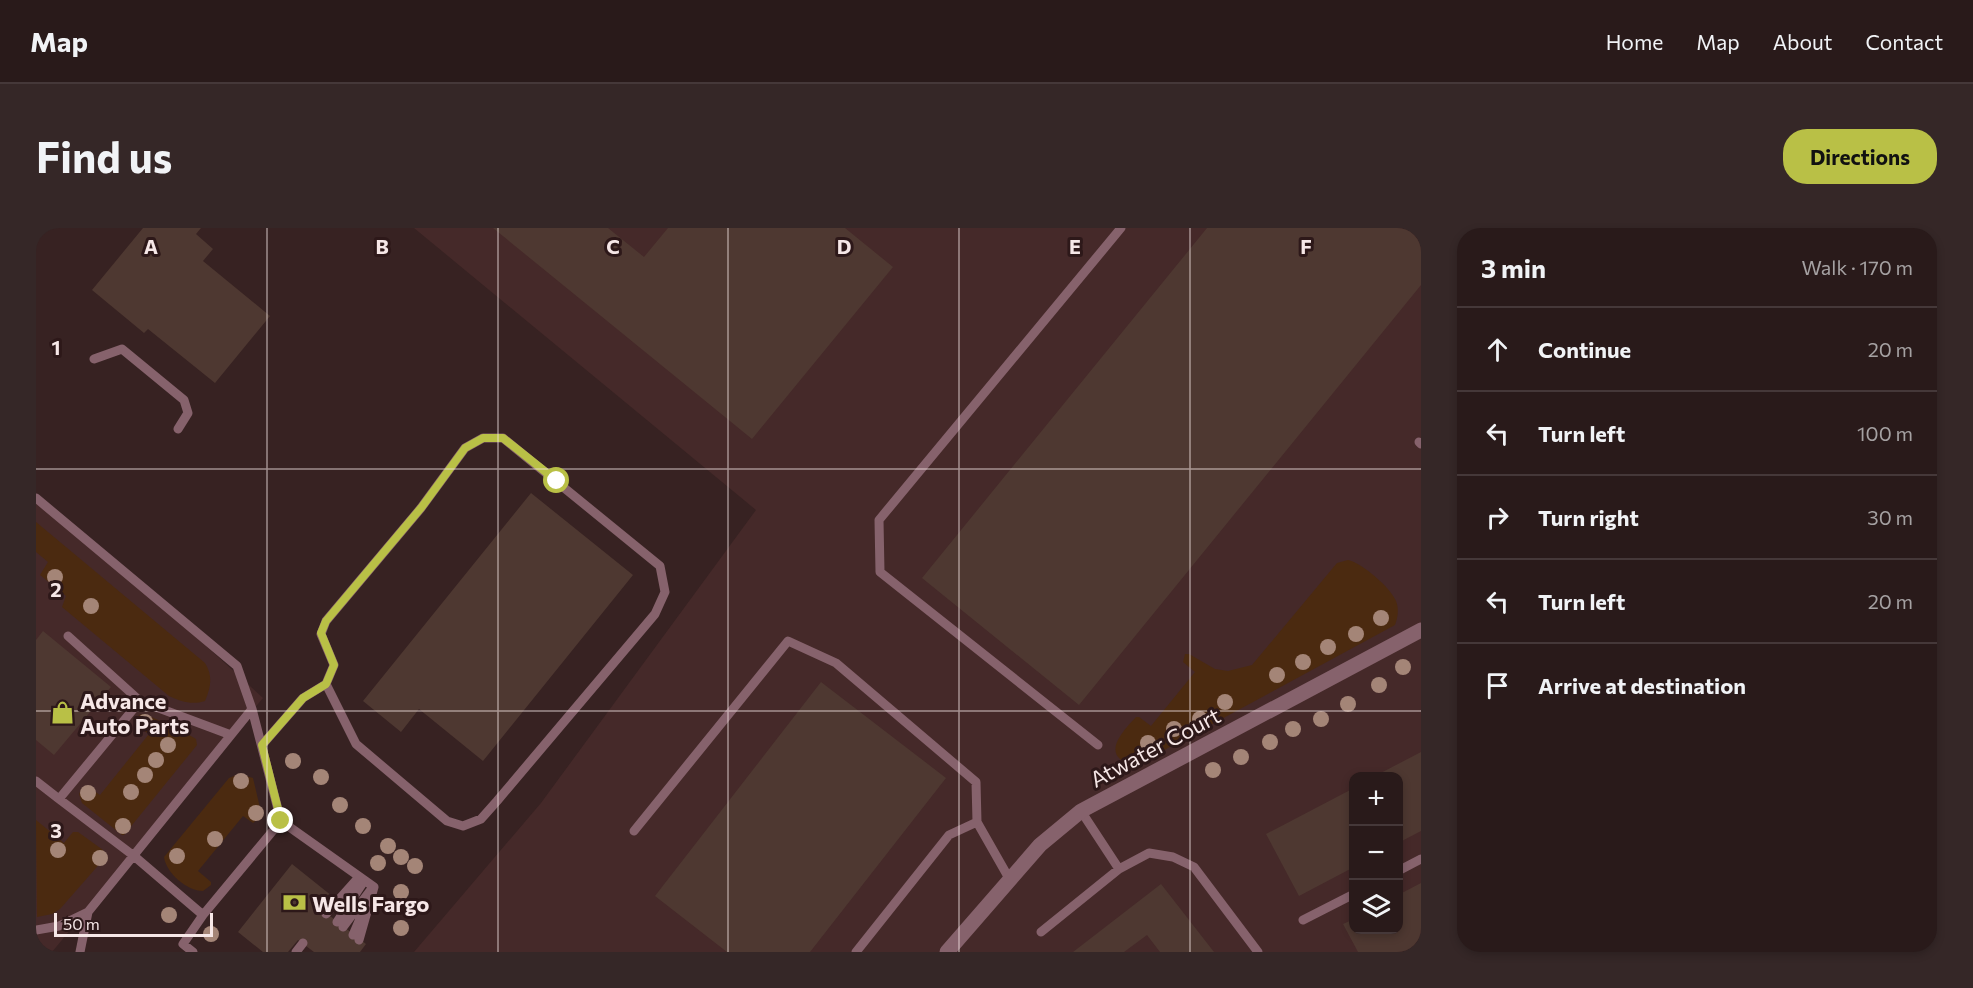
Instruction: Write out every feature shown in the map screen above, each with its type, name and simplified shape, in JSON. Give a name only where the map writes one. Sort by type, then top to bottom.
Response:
[{"type":"street","name":"Atwater Court","points":[[947,952],[1040,845],[1081,811],[1421,630]]},
{"type":"lane","points":[[1098,745],[880,572],[879,520],[1121,228]]},
{"type":"lane","points":[[94,359],[122,349],[184,400],[188,413],[178,429]]},
{"type":"lane","points":[[262,745],[303,698],[326,684],[334,665],[321,633],[326,621],[421,508],[465,448],[483,438],[503,438],[660,566],[664,592],[655,614],[481,819],[463,826],[447,821],[356,744],[326,684]]},
{"type":"lane","points":[[36,498],[237,666],[252,708],[281,821],[374,887]]},
{"type":"lane","points":[[68,636],[140,701],[231,735]]},
{"type":"lane","points":[[634,831],[788,641],[836,663],[976,782],[977,822],[1010,880]]},
{"type":"lane","points":[[59,800],[140,701]]},
{"type":"lane","points":[[36,930],[59,926],[88,912],[252,708]]},
{"type":"lane","points":[[36,781],[134,856],[203,915]]},
{"type":"lane","points":[[1081,811],[1119,869]]},
{"type":"lane","points":[[193,952],[183,944],[203,915],[281,821]]},
{"type":"lane","points":[[856,952],[949,835],[977,822]]},
{"type":"lane","points":[[1041,932],[1119,869],[1149,852],[1173,857],[1194,867],[1258,952]]},
{"type":"lane","points":[[1403,868],[1421,859]]},
{"type":"lane","points":[[326,914],[362,879]]},
{"type":"lane","points":[[362,879],[340,925],[374,887]]},
{"type":"lane","points":[[356,937],[374,887]]},
{"type":"lane","points":[[1304,920],[1349,896]]},
{"type":"lane","points":[[80,952],[88,912]]},
{"type":"lane","points":[[296,952],[303,943]]},
{"type":"shaded area","points":[[414,228],[1421,228],[1421,952],[414,952],[541,803],[756,510]]},
{"type":"shaded area","points":[[36,501],[113,561],[263,698],[52,952],[36,952]]},
{"type":"shaded area","points":[[36,522],[205,663],[210,682],[205,701],[187,702],[169,696],[62,607],[66,596],[40,575],[48,562],[36,552]]},
{"type":"shaded area","points":[[1348,560],[1368,571],[1393,596],[1398,610],[1395,625],[1144,761],[1129,763],[1120,759],[1115,749],[1128,726],[1136,717],[1139,717],[1151,726],[1195,672],[1183,662],[1185,654],[1215,669],[1228,671],[1252,665],[1337,563]]},
{"type":"shaded area","points":[[144,714],[196,739],[197,745],[122,835],[82,803],[79,794],[82,788],[87,786],[100,795],[149,734],[137,726],[136,721],[139,715]]},
{"type":"shaded area","points":[[239,774],[253,778],[261,812],[260,817],[253,823],[243,816],[198,871],[211,882],[211,885],[203,891],[190,888],[173,875],[164,857],[229,778]]},
{"type":"shaded area","points":[[36,820],[64,843],[73,832],[78,832],[103,850],[105,854],[103,860],[60,909],[52,914],[37,917]]},
{"type":"building","points":[[143,228],[201,228],[196,234],[213,249],[203,261],[270,316],[215,383],[148,329],[144,333],[92,290]]},
{"type":"building","points":[[493,228],[608,228],[644,257],[668,228],[845,228],[893,267],[752,439]]},
{"type":"building","points":[[1207,228],[1414,228],[1421,233],[1421,285],[1079,705],[922,578]]},
{"type":"building","points":[[531,493],[633,575],[483,761],[419,709],[401,732],[363,701]]},
{"type":"building","name":"Advance Auto Parts","points":[[43,631],[111,687],[54,755],[36,740],[36,640]]},
{"type":"building","points":[[821,682],[946,778],[810,952],[727,952],[655,896]]},
{"type":"building","points":[[1421,752],[1421,831],[1403,840],[1403,772],[1383,772]]},
{"type":"building","points":[[1349,791],[1349,870],[1299,896],[1266,834]]},
{"type":"building","name":"Wells Fargo","points":[[292,864],[332,896],[321,909],[366,944],[360,952],[314,952],[298,940],[288,952],[263,952],[238,932]]},
{"type":"building","points":[[1421,883],[1421,952],[1358,952],[1343,924],[1349,921],[1349,934],[1403,934],[1403,892]]},
{"type":"building","points":[[1161,884],[1214,952],[1160,952],[1147,935],[1124,952],[1073,952]]},
{"type":"place","name":"Advance Auto Parts","points":[[62,713]]},
{"type":"place","name":"Wells Fargo","points":[[294,903]]},
{"type":"route","points":[[281,821],[262,745],[303,698],[326,684],[334,665],[321,633],[326,621],[421,508],[465,448],[483,438],[503,438],[557,481]]}]
